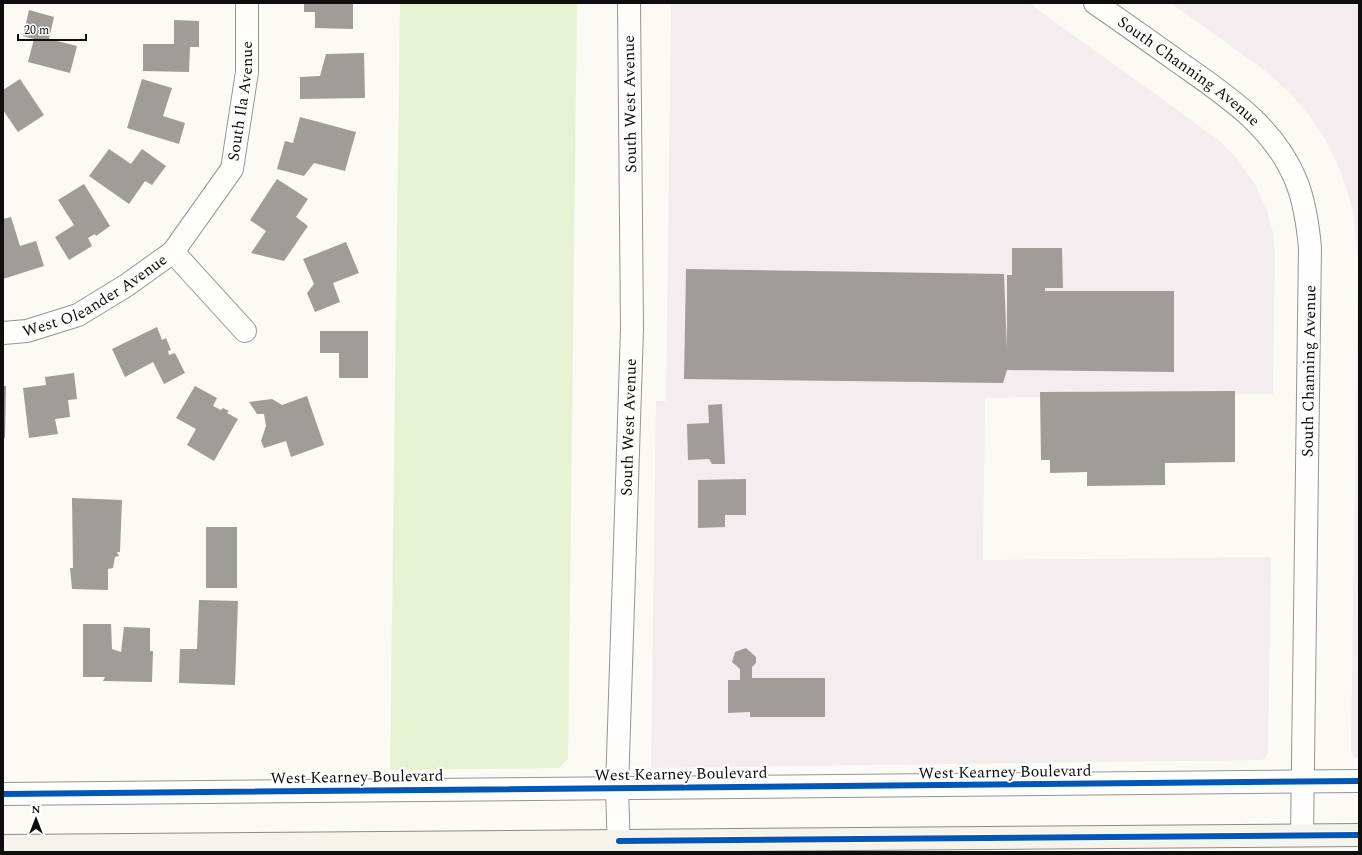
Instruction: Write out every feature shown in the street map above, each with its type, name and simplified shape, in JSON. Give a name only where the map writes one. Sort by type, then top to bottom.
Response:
[{"type":"main road","points":[[3,846],[619,846],[1359,835]]},
{"type":"street","name":"South Ila Avenue","points":[[173,252],[232,169],[247,72],[247,3]]},
{"type":"street","name":"South West Avenue","points":[[619,846],[617,788],[632,330],[629,3]]},
{"type":"street","name":"South Channing Avenue","points":[[1095,3],[1235,101],[1258,122],[1278,149],[1297,183],[1306,215],[1310,248],[1302,835]]},
{"type":"street","name":"West Oleander Avenue","points":[[3,333],[27,331],[78,315],[127,285],[173,252],[245,331]]},
{"type":"street","name":"West Kearney Boulevard","points":[[3,794],[1359,782]]},
{"type":"shaded area","points":[[671,3],[1029,3],[1216,138],[1236,157],[1255,184],[1267,211],[1273,232],[1275,254],[1273,394],[985,398],[983,560],[1271,557],[1268,752],[1265,759],[651,768],[656,401],[666,401]]},
{"type":"shaded area","points":[[1171,3],[1359,3],[1359,759],[1354,757],[1351,751],[1358,260],[1352,206],[1341,172],[1327,142],[1311,118],[1292,95],[1268,73]]},
{"type":"green space","points":[[400,3],[577,3],[568,759],[559,768],[390,770]]},
{"type":"building","points":[[304,3],[353,3],[353,29],[315,28],[315,12],[304,12]]},
{"type":"building","points":[[29,10],[54,17],[49,39],[77,46],[70,73],[28,62],[34,39],[23,36]]},
{"type":"building","points":[[174,20],[199,21],[199,47],[190,47],[189,72],[143,71],[143,44],[174,44]]},
{"type":"building","points":[[364,53],[365,98],[300,99],[300,77],[320,76],[326,54]]},
{"type":"building","points":[[20,79],[44,115],[18,132],[3,110],[3,90]]},
{"type":"building","points":[[142,79],[172,88],[163,116],[185,123],[179,144],[127,128]]},
{"type":"building","points":[[300,117],[356,132],[345,171],[314,163],[304,176],[277,169],[285,141],[293,143]]},
{"type":"building","points":[[109,149],[131,164],[142,149],[166,166],[152,185],[145,181],[129,204],[89,176]]},
{"type":"building","points":[[277,179],[308,199],[296,217],[308,226],[284,261],[251,253],[266,231],[250,220]]},
{"type":"building","points":[[84,184],[110,226],[96,236],[95,234],[88,238],[92,246],[69,260],[55,237],[74,225],[58,200]]},
{"type":"building","points":[[11,217],[20,246],[36,241],[44,266],[3,279],[3,219]]},
{"type":"building","points":[[346,242],[359,273],[333,283],[340,302],[315,312],[307,293],[314,284],[303,259]]},
{"type":"building","points":[[1012,248],[1062,248],[1063,288],[1045,288],[1045,291],[1174,291],[1174,372],[1007,370],[1003,383],[684,379],[686,269],[1004,274],[1007,350],[1007,275],[1012,275]]},
{"type":"building","points":[[157,327],[162,340],[166,338],[171,350],[168,351],[169,355],[175,353],[185,373],[164,384],[153,362],[125,377],[112,349]]},
{"type":"building","points":[[320,331],[368,331],[368,378],[339,378],[339,353],[320,353]]},
{"type":"building","points":[[74,373],[77,399],[68,400],[70,417],[55,419],[58,434],[29,438],[23,388],[46,385],[45,377]]},
{"type":"building","points":[[3,386],[6,386],[5,438],[3,437]]},
{"type":"building","points":[[195,386],[217,398],[213,406],[221,410],[223,408],[229,411],[227,413],[238,419],[214,461],[187,445],[196,429],[176,418]]},
{"type":"building","points":[[1235,391],[1235,462],[1165,463],[1165,485],[1087,486],[1087,472],[1050,473],[1050,460],[1041,460],[1040,392]]},
{"type":"building","points":[[307,396],[324,445],[291,457],[286,441],[264,448],[261,441],[266,426],[264,414],[257,414],[249,402],[272,399],[282,405]]},
{"type":"building","points":[[722,404],[725,464],[712,464],[709,459],[688,460],[687,424],[709,423],[708,405]]},
{"type":"building","points":[[746,479],[746,515],[725,515],[725,527],[698,528],[698,480]]},
{"type":"building","points":[[72,498],[122,500],[120,552],[117,552],[119,556],[115,557],[113,568],[108,569],[108,590],[72,589],[70,568],[73,568]]},
{"type":"building","points":[[206,527],[237,527],[237,588],[206,588]]},
{"type":"building","points":[[199,600],[238,601],[235,685],[179,683],[180,649],[197,649]]},
{"type":"building","points":[[83,624],[111,624],[112,649],[121,652],[124,627],[150,628],[150,651],[153,651],[152,682],[103,681],[105,677],[83,677]]},
{"type":"building","points":[[746,648],[756,657],[756,663],[752,667],[752,678],[825,678],[825,717],[750,717],[750,712],[728,713],[728,680],[740,680],[740,669],[732,662],[735,652]]},
{"type":"cycle path","points":[[3,794],[1359,781]]},
{"type":"cycle path","points":[[619,841],[1359,835]]}]
